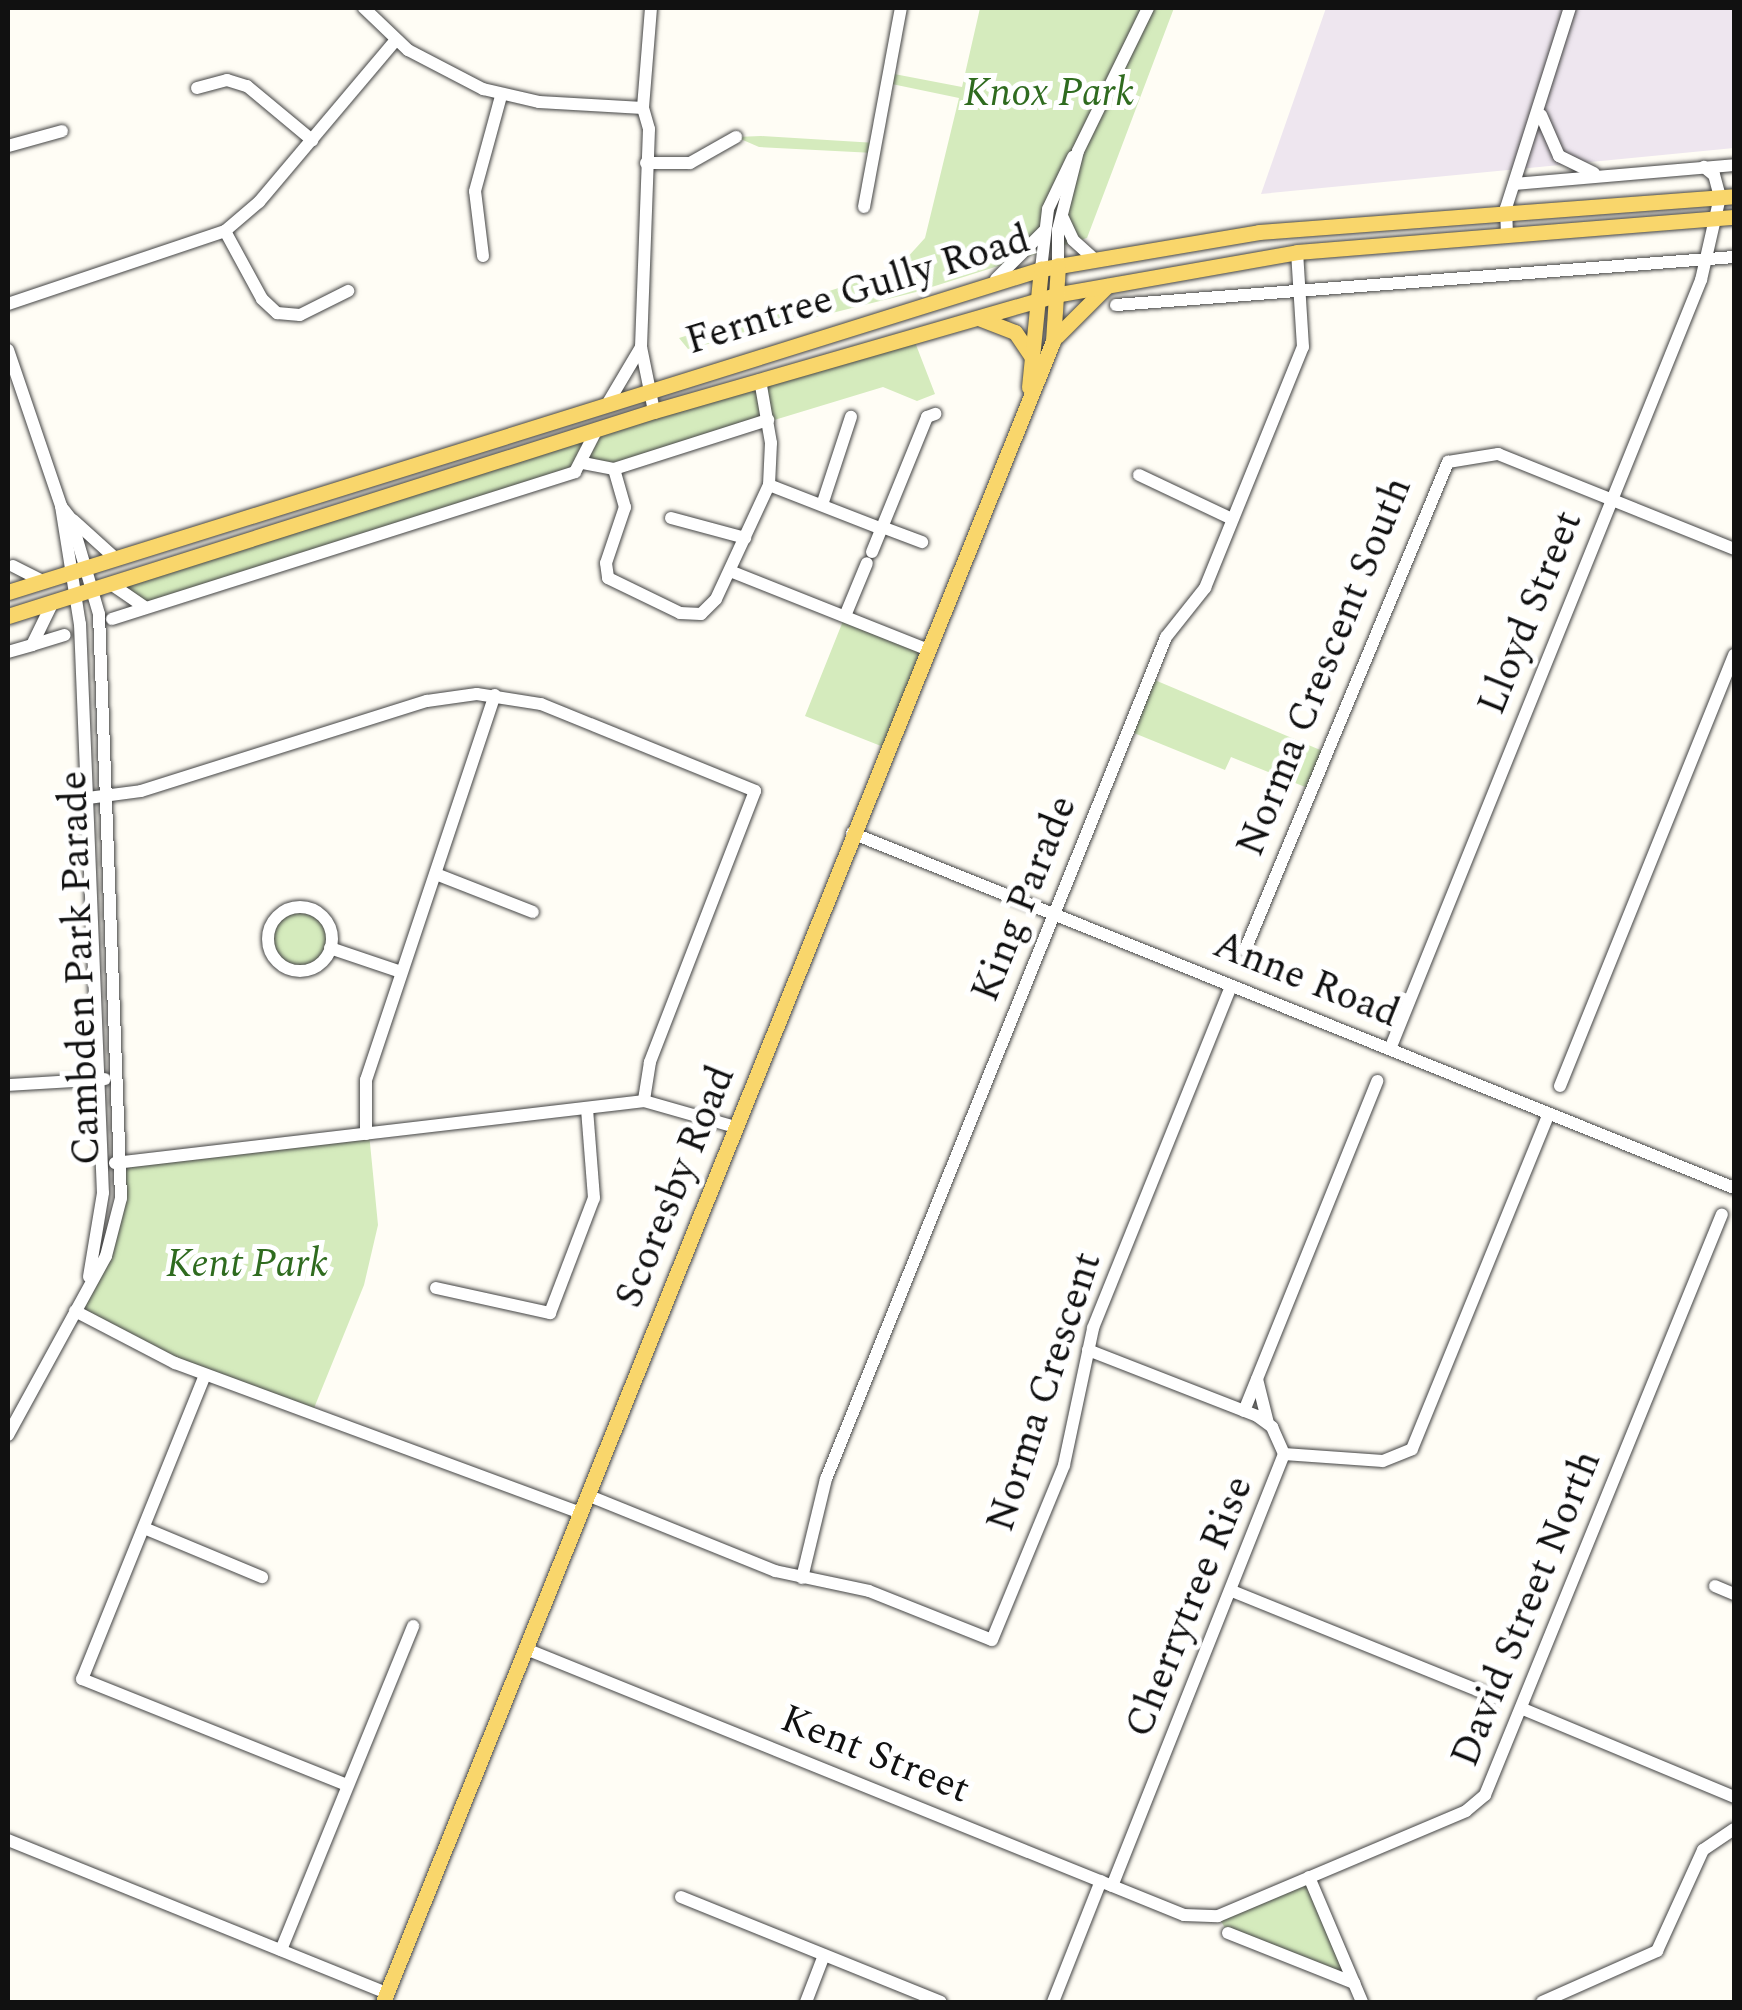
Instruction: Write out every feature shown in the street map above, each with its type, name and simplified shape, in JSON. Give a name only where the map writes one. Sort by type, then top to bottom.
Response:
[{"type":"main road","name":"Ferntree Gully Road","points":[[8,592],[996,280],[1092,257],[1259,232],[1727,197]]},
{"type":"main road","name":"Ferntree Gully Road","points":[[8,616],[654,411],[1060,294],[1297,252],[1734,217]]},
{"type":"main road","name":"Scoresby Road","points":[[386,1998],[852,832],[1053,341],[1060,294],[1058,265]]},
{"type":"main road","name":"Scoresby Road","points":[[1028,396],[1040,269]]},
{"type":"main road","points":[[1053,341],[1106,286]]},
{"type":"main road","points":[[980,318],[1015,332],[1031,356]]},
{"type":"street","points":[[364,8],[396,40],[443,71],[500,96],[643,108]]},
{"type":"street","points":[[651,8],[643,108],[646,163],[641,348],[654,411]]},
{"type":"street","points":[[864,207],[901,8]]},
{"type":"street","points":[[1040,269],[1044,231],[1056,185],[1078,151],[1148,8]]},
{"type":"street","points":[[1506,235],[1506,214],[1514,184],[1541,112],[1570,8]]},
{"type":"street","points":[[8,304],[225,231],[260,202],[396,40]]},
{"type":"street","points":[[197,88],[227,80],[247,86],[312,140]]},
{"type":"street","points":[[484,256],[475,191],[500,96]]},
{"type":"street","points":[[1541,112],[1559,156],[1600,175]]},
{"type":"street","points":[[8,146],[62,132]]},
{"type":"street","points":[[646,163],[690,163],[736,136]]},
{"type":"street","points":[[1058,265],[1061,214],[1078,151]]},
{"type":"street","points":[[1514,184],[1734,165]]},
{"type":"street","points":[[1704,167],[1714,175],[1727,197]]},
{"type":"street","name":"Lloyd Street","points":[[1390,1050],[1612,499],[1727,197]]},
{"type":"street","points":[[1061,214],[1073,240],[1092,257]]},
{"type":"street","points":[[225,231],[262,299],[277,313],[300,315],[348,292]]},
{"type":"street","points":[[996,280],[1044,231]]},
{"type":"street","name":"King Parade","points":[[802,1578],[826,1479],[1166,637],[1201,596],[1303,347],[1297,252]]},
{"type":"street","points":[[1116,305],[1734,257]]},
{"type":"street","points":[[609,401],[641,348]]},
{"type":"street","points":[[8,350],[12,380],[60,506],[79,569]]},
{"type":"street","points":[[614,469],[626,503],[606,563],[613,585],[696,615],[713,604],[769,485],[768,420],[760,380]]},
{"type":"street","points":[[845,616],[927,417],[935,414]]},
{"type":"street","points":[[822,505],[851,418]]},
{"type":"street","points":[[583,463],[614,469],[768,420]]},
{"type":"street","points":[[112,619],[572,473],[583,463],[597,429]]},
{"type":"street","name":"Norma Crescent South","points":[[1246,950],[1442,467],[1464,454],[1498,454],[1734,549]]},
{"type":"street","points":[[1139,475],[1232,519]]},
{"type":"street","points":[[769,485],[922,542]]},
{"type":"street","points":[[60,506],[115,558]]},
{"type":"street","points":[[671,518],[745,538]]},
{"type":"street","points":[[71,519],[79,569]]},
{"type":"street","points":[[10,566],[34,559]]},
{"type":"street","points":[[10,566],[43,581]]},
{"type":"street","name":"Cambden Park Parade","points":[[8,1435],[115,1233],[121,1162],[100,636],[93,590],[79,569]]},
{"type":"street","name":"Cambden Park Parade","points":[[79,569],[76,595],[103,1164],[101,1224],[86,1289]]},
{"type":"street","points":[[730,571],[926,649]]},
{"type":"street","points":[[111,584],[146,608]]},
{"type":"street","points":[[32,645],[54,602]]},
{"type":"street","points":[[8,652],[64,635]]},
{"type":"street","points":[[81,638],[100,636]]},
{"type":"street","points":[[1560,1086],[1734,655]]},
{"type":"street","points":[[366,1134],[366,1080],[495,695]]},
{"type":"street","points":[[88,798],[106,798],[427,701],[495,695],[540,704],[755,791],[650,1062],[644,1102]]},
{"type":"street","name":"Anne Road","points":[[852,832],[1734,1186]]},
{"type":"street","points":[[436,874],[533,912]]},
{"type":"street","points":[[289,908],[309,908],[326,920],[330,948],[317,966],[285,967],[270,951],[268,929],[289,908]]},
{"type":"street","points":[[330,948],[401,972]]},
{"type":"street","name":"Norma Crescent","points":[[588,1495],[802,1578],[876,1594],[992,1640],[1064,1465],[1088,1350],[1232,986]]},
{"type":"street","points":[[8,1085],[117,1079]]},
{"type":"street","points":[[1244,1411],[1377,1081]]},
{"type":"street","points":[[103,1164],[644,1102],[682,1107],[735,1127]]},
{"type":"street","points":[[436,1288],[550,1313],[594,1198],[587,1109]]},
{"type":"street","points":[[1284,1454],[1383,1461],[1412,1448],[1548,1114]]},
{"type":"street","name":"David Street North","points":[[1202,1919],[1478,1804],[1523,1708],[1722,1214]]},
{"type":"street","points":[[74,1311],[205,1375],[580,1512]]},
{"type":"street","points":[[1088,1350],[1268,1424]]},
{"type":"street","points":[[205,1375],[82,1680],[347,1786]]},
{"type":"street","name":"Cherrytree Rise","points":[[1053,2002],[1232,1591],[1284,1454],[1268,1424],[1257,1379]]},
{"type":"street","points":[[144,1528],[262,1577]]},
{"type":"street","points":[[1716,1586],[1734,1594]]},
{"type":"street","points":[[1232,1591],[1495,1697]]},
{"type":"street","points":[[281,1950],[413,1626]]},
{"type":"street","name":"Kent Street","points":[[526,1649],[1106,1884],[1202,1919]]},
{"type":"street","points":[[1523,1708],[1734,1796]]},
{"type":"street","points":[[1542,2002],[1658,1950],[1703,1850],[1734,1829]]},
{"type":"street","points":[[8,1840],[281,1950],[386,1998]]},
{"type":"street","points":[[1309,1877],[1362,2002]]},
{"type":"street","points":[[681,1898],[941,2002]]},
{"type":"street","points":[[1228,1933],[1354,1983]]},
{"type":"street","points":[[806,2002],[824,1955]]},
{"type":"shaded area","points":[[1326,8],[1734,8],[1734,148],[1261,194]]},
{"type":"green space","name":"Knox Park","points":[[980,8],[1174,8],[1087,238],[916,292],[688,349],[679,338],[896,270],[925,238],[959,98],[887,83],[889,73],[962,87]]},
{"type":"green space","points":[[736,137],[876,143],[874,153],[759,147]]},
{"type":"green space","points":[[913,337],[935,394],[917,401],[883,387],[619,467],[583,463],[146,608],[111,584]]},
{"type":"green space","points":[[845,616],[926,649],[886,748],[805,716]]},
{"type":"green space","points":[[1150,678],[1325,752],[1310,789],[1231,757],[1225,770],[1129,731]]},
{"type":"green space","points":[[299,907],[322,916],[331,939],[322,962],[299,971],[276,962],[267,939],[276,916]]},
{"type":"green space","name":"Kent Park","points":[[369,1133],[378,1225],[364,1285],[312,1413],[205,1375],[75,1311],[106,1256],[121,1163]]},
{"type":"green space","points":[[1309,1877],[1354,1983],[1228,1933],[1218,1916]]}]
